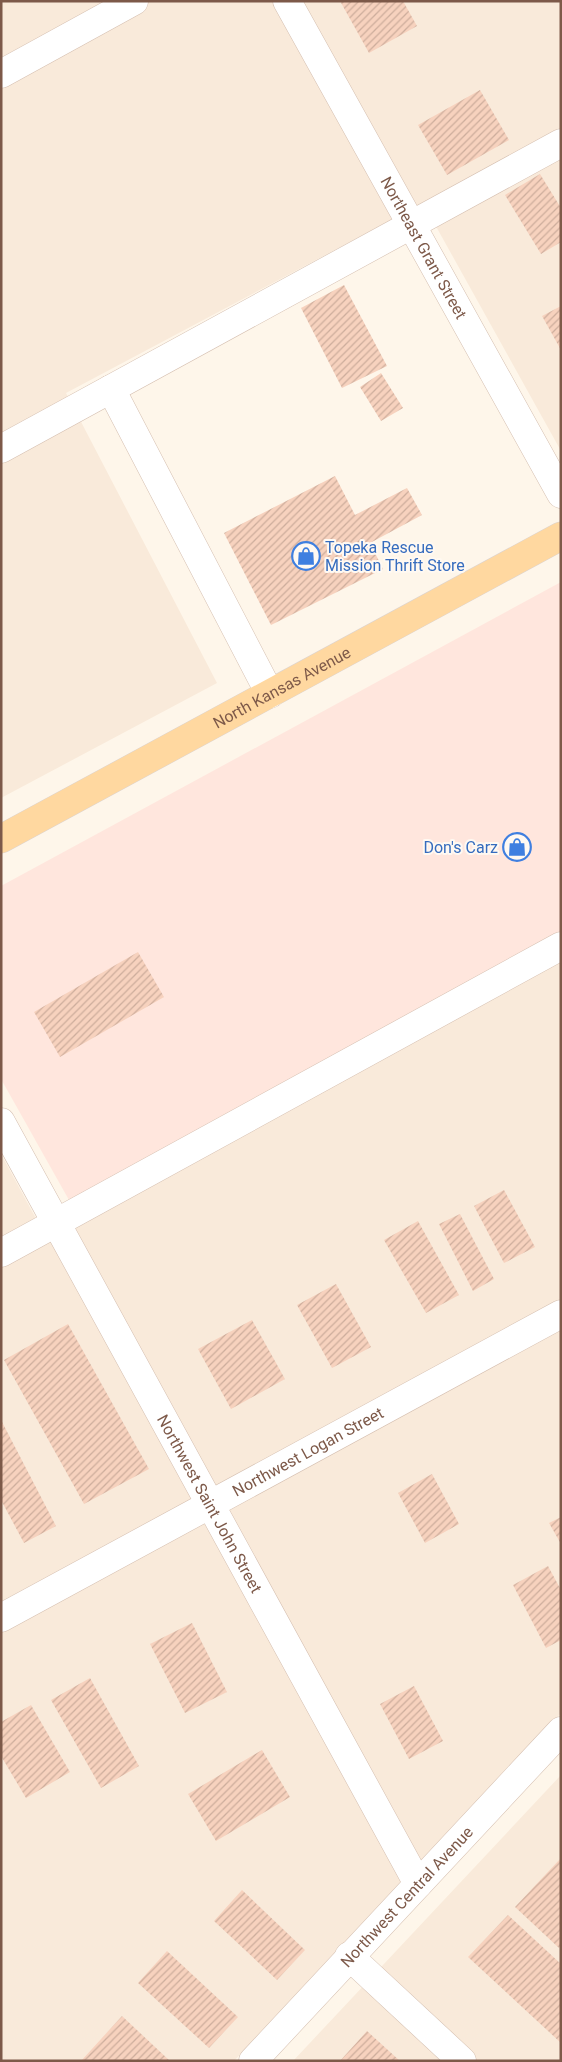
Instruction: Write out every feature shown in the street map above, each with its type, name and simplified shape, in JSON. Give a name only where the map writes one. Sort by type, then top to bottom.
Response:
[{"type":"main road","name":"North Kansas Avenue","points":[[1,839],[561,536]]},
{"type":"street","points":[[1,74],[134,1]]},
{"type":"street","name":"Northeast Grant Street","points":[[287,1],[561,494]]},
{"type":"street","points":[[1,449],[561,143]]},
{"type":"street","points":[[111,389],[270,694]]},
{"type":"street","points":[[1,1253],[561,946]]},
{"type":"street","name":"Northwest Saint John Street","points":[[1,1122],[418,1884]]},
{"type":"street","name":"Northwest Logan Street","points":[[1,1618],[561,1314]]},
{"type":"street","name":"Northwest Central Avenue","points":[[253,2061],[561,1731]]},
{"type":"street","points":[[349,1956],[462,2061]]},
{"type":"shaded area","points":[[1,1],[561,1],[561,451],[423,203],[66,393],[217,683],[1,798]]},
{"type":"shaded area","points":[[561,582],[561,931],[69,1200],[1,1079],[1,886]]},
{"type":"shaded area","points":[[561,956],[561,1713],[234,2061],[1,2061],[1,1154],[47,1239]]},
{"type":"shaded area","points":[[561,1775],[561,2061],[293,2061]]},
{"type":"building","points":[[340,1],[403,1],[417,26],[369,53]]},
{"type":"building","points":[[480,90],[509,140],[447,175],[418,125]]},
{"type":"building","points":[[540,174],[561,208],[561,242],[541,254],[505,195]]},
{"type":"building","points":[[344,285],[387,366],[342,388],[301,308]]},
{"type":"building","points":[[561,306],[561,350],[542,316]]},
{"type":"building","points":[[381,373],[403,408],[381,421],[360,387]]},
{"type":"building","name":"Topeka Rescue Mission Thrift Store","points":[[335,476],[355,515],[407,488],[422,515],[370,543],[383,569],[271,625],[224,533]]},
{"type":"building","points":[[138,952],[164,997],[60,1057],[34,1012]]},
{"type":"building","points":[[504,1190],[535,1247],[504,1263],[474,1206]]},
{"type":"building","points":[[460,1214],[494,1279],[473,1291],[439,1224]]},
{"type":"building","points":[[418,1221],[459,1295],[426,1313],[384,1240]]},
{"type":"building","points":[[336,1284],[371,1347],[332,1368],[297,1305]]},
{"type":"building","points":[[252,1320],[285,1379],[231,1409],[198,1349]]},
{"type":"building","points":[[68,1324],[149,1469],[84,1504],[4,1360]]},
{"type":"building","points":[[1,1420],[56,1526],[24,1543],[1,1500]]},
{"type":"building","points":[[432,1474],[459,1524],[425,1543],[398,1493]]},
{"type":"building","points":[[561,1517],[561,1544],[549,1523]]},
{"type":"building","points":[[548,1566],[561,1590],[561,1640],[546,1648],[513,1585]]},
{"type":"building","points":[[192,1623],[227,1692],[185,1713],[150,1644]]},
{"type":"building","points":[[90,1678],[139,1766],[101,1788],[51,1700]]},
{"type":"building","points":[[414,1686],[443,1741],[409,1759],[380,1704]]},
{"type":"building","points":[[31,1705],[70,1772],[26,1798],[1,1756],[1,1722]]},
{"type":"building","points":[[262,1750],[290,1797],[216,1841],[188,1794]]},
{"type":"building","points":[[561,1858],[561,1946],[559,1948],[515,1907]]},
{"type":"building","points":[[242,1890],[305,1950],[277,1980],[214,1921]]},
{"type":"building","points":[[508,1915],[561,1964],[561,2043],[468,1957]]},
{"type":"building","points":[[167,1951],[238,2017],[209,2048],[138,1983]]},
{"type":"building","points":[[122,2016],[170,2061],[81,2061]]},
{"type":"building","points":[[367,2031],[400,2061],[340,2061]]},
{"type":"place","name":"Topeka Rescue Mission Thrift Store","points":[[306,556]]},
{"type":"place","name":"Don's Carz","points":[[517,847]]}]
